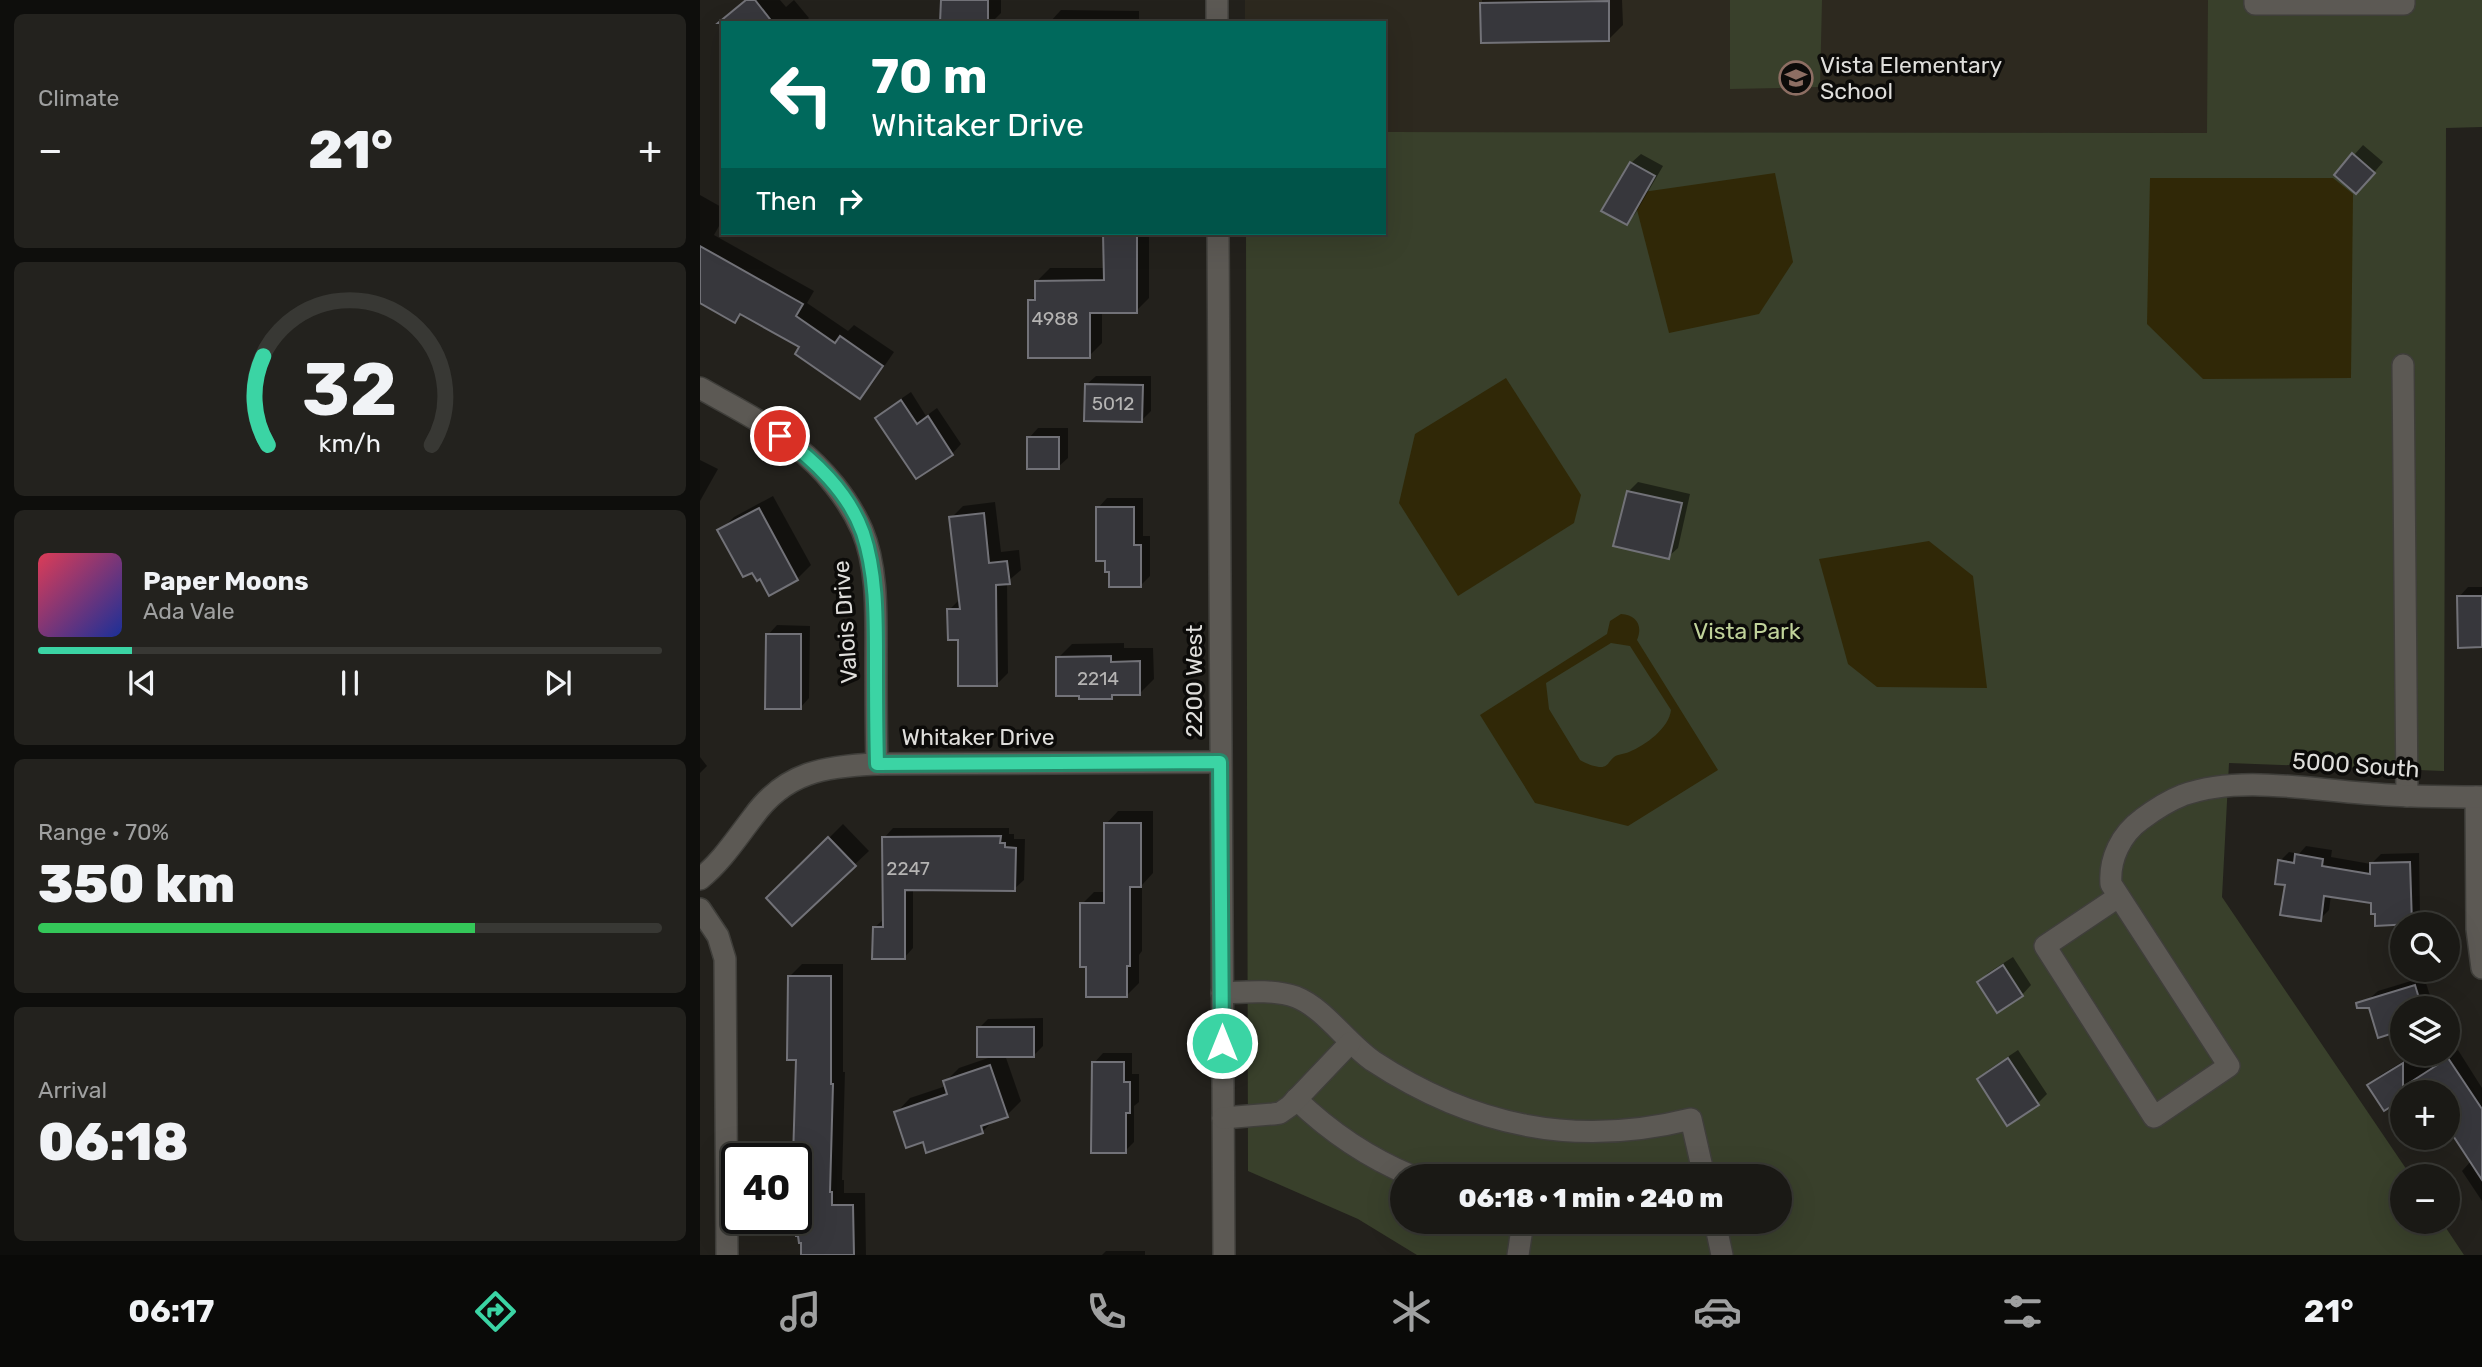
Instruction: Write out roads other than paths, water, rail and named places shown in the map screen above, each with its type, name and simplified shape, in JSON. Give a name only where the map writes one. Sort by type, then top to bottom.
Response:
[{"type":"street","points":[[1217,0],[1217,21]]},
{"type":"street","points":[[2255,0],[2255,4],[2404,4],[2404,0]]},
{"type":"street","name":"2200 West","points":[[1218,235],[1223,1255]]},
{"type":"street","points":[[2403,365],[2407,796]]},
{"type":"street","name":"Valois Drive","points":[[700,388],[796,447],[824,473],[845,500],[862,530],[870,560],[874,592],[877,764]]},
{"type":"street","name":"Whitaker Drive","points":[[700,879],[713,869],[772,794],[811,771],[843,765],[877,764],[1220,762]]},
{"type":"street","name":"5000 South","points":[[2118,897],[2111,884],[2112,862],[2124,836],[2136,823],[2156,809],[2183,795],[2227,787],[2282,786],[2407,796],[2479,797]]},
{"type":"street","points":[[2479,797],[2477,929],[2482,968]]},
{"type":"street","points":[[2118,897],[2229,1066],[2154,1116],[2045,946],[2118,897]]},
{"type":"street","points":[[700,909],[718,936],[725,959],[727,1255]]},
{"type":"street","points":[[1222,993],[1268,992],[1297,998],[1318,1012],[1350,1043],[1409,1084],[1449,1104],[1485,1116],[1526,1126],[1609,1132],[1669,1125],[1691,1119],[1701,1164]]},
{"type":"street","points":[[1223,1118],[1280,1113],[1350,1043]]},
{"type":"street","points":[[1296,1099],[1346,1141],[1390,1164]]},
{"type":"street","points":[[1518,1255],[1521,1234]]},
{"type":"street","points":[[1718,1234],[1722,1255]]},
{"type":"place","name":"Vista Elementary School","points":[[1796,78]]},
{"type":"park label","name":"Vista Park","points":[[1747,631]]}]
